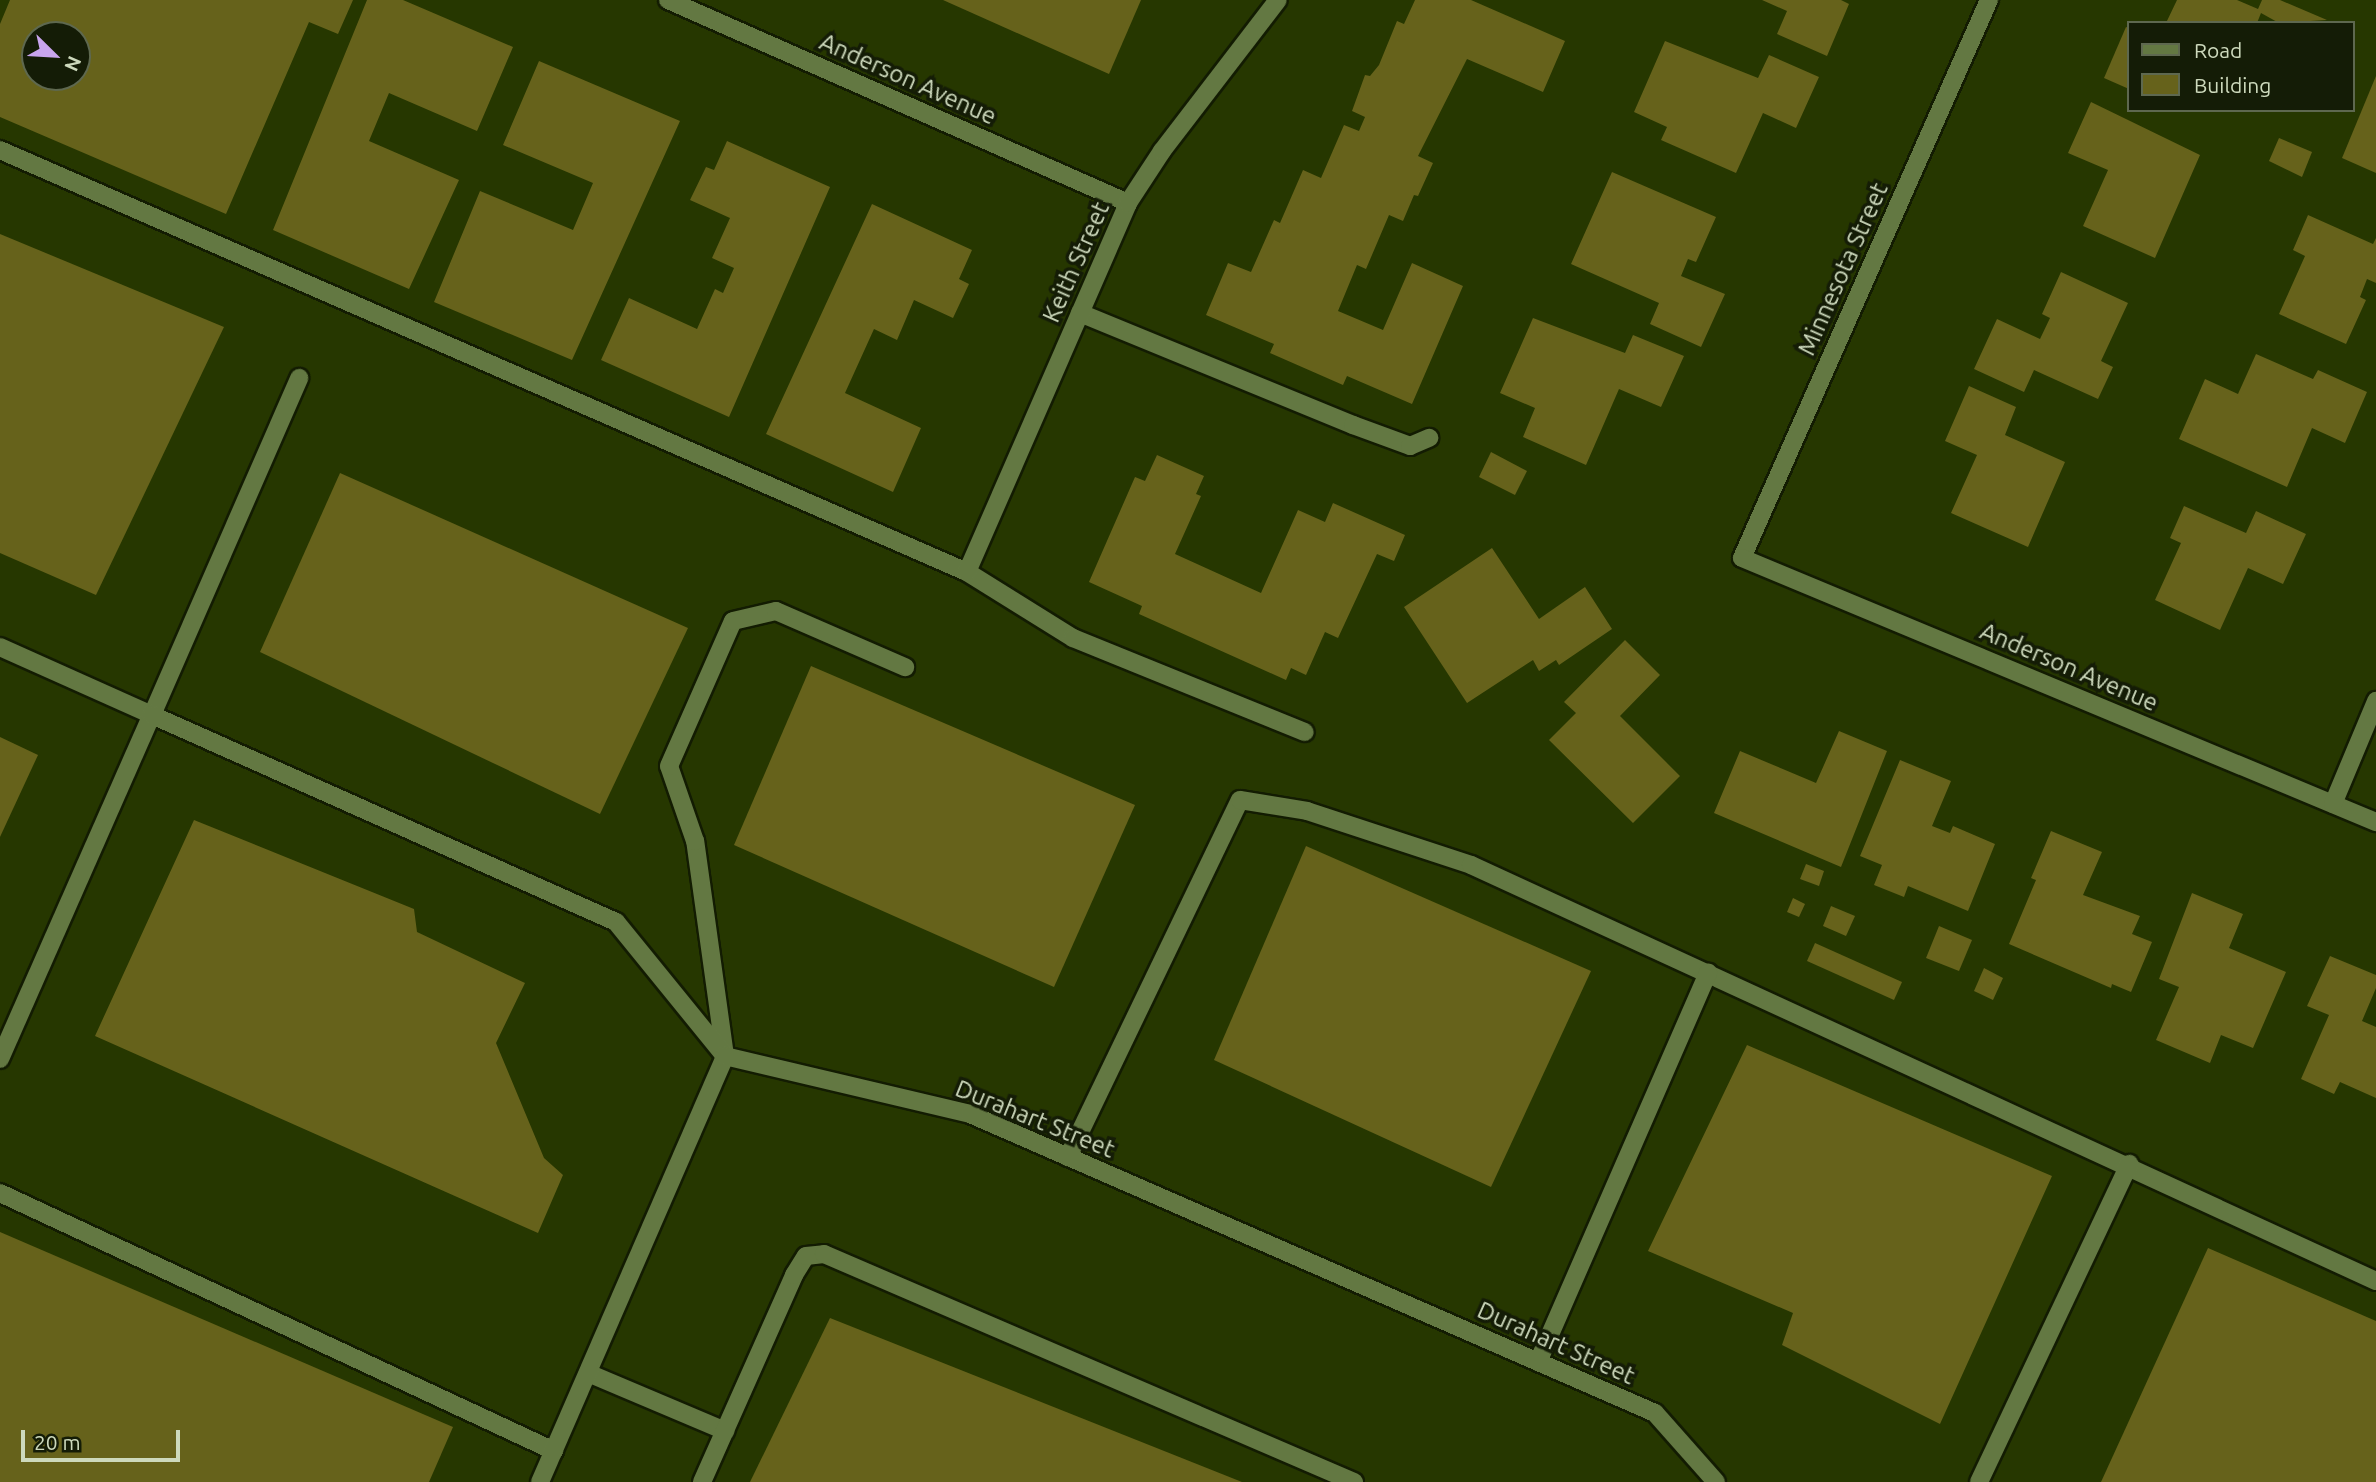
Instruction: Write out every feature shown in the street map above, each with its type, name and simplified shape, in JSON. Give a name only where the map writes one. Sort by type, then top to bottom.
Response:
[{"type":"street","name":"Anderson Avenue","points":[[668,0],[1128,203]]},
{"type":"street","name":"Keith Street","points":[[967,572],[1128,203],[1162,151],[1278,0]]},
{"type":"street","name":"Minnesota Street","points":[[1742,558],[1989,0]]},
{"type":"street","points":[[0,150],[967,572],[1073,638],[1305,732]]},
{"type":"street","points":[[1080,313],[1398,442],[1410,446],[1429,438]]},
{"type":"street","points":[[0,1059],[299,378]]},
{"type":"street","name":"Anderson Avenue","points":[[1742,558],[2376,822]]},
{"type":"street","points":[[540,1482],[725,1056],[695,841],[669,766],[733,621],[776,611],[905,667]]},
{"type":"street","points":[[0,648],[616,922],[725,1056]]},
{"type":"street","points":[[2333,803],[2376,701]]},
{"type":"street","points":[[1068,1157],[1240,800],[1307,811],[1471,865],[1985,1104],[2129,1164],[2376,1281]]},
{"type":"street","points":[[1538,1362],[1708,973]]},
{"type":"street","name":"Durahart Street","points":[[725,1056],[970,1114],[1655,1413],[1716,1482]]},
{"type":"street","points":[[1979,1482],[2129,1164]]},
{"type":"street","points":[[0,1193],[554,1451]]},
{"type":"street","points":[[702,1482],[794,1275],[806,1256],[824,1254],[1354,1482]]},
{"type":"street","points":[[588,1373],[725,1431]]},
{"type":"building","points":[[10,0],[353,0],[338,34],[309,22],[226,214],[0,117],[0,24]]},
{"type":"building","points":[[367,0],[403,0],[513,47],[477,131],[389,93],[369,141],[459,180],[409,289],[273,230]]},
{"type":"building","points":[[943,0],[1141,0],[1109,74]]},
{"type":"building","points":[[1415,0],[1471,0],[1565,41],[1543,92],[1467,59],[1418,156],[1433,163],[1418,196],[1414,195],[1403,221],[1389,215],[1366,269],[1357,265],[1338,311],[1383,330],[1412,263],[1463,286],[1412,404],[1347,376],[1343,385],[1270,353],[1274,344],[1206,315],[1228,263],[1251,272],[1274,220],[1280,223],[1303,170],[1321,178],[1344,125],[1359,131],[1365,117],[1352,111],[1365,75],[1370,76],[1379,65],[1397,21],[1404,24]]},
{"type":"building","points":[[1762,0],[1841,0],[1849,4],[1827,56],[1777,34],[1787,11]]},
{"type":"building","points":[[2177,0],[2237,0],[2258,9],[2262,0],[2280,0],[2327,20],[2275,21],[2261,13],[2258,21],[2167,21]]},
{"type":"building","points":[[2126,27],[2128,28],[2128,89],[2104,78]]},
{"type":"building","points":[[1665,41],[1758,78],[1769,55],[1819,77],[1796,128],[1763,113],[1736,173],[1661,140],[1667,127],[1634,112]]},
{"type":"building","points":[[539,61],[680,121],[572,360],[434,302],[480,191],[573,230],[593,183],[503,145]]},
{"type":"building","points":[[2376,76],[2376,173],[2342,158]]},
{"type":"building","points":[[2091,102],[2200,155],[2155,258],[2083,226],[2108,170],[2068,153]]},
{"type":"building","points":[[2279,138],[2312,152],[2302,177],[2269,161]]},
{"type":"building","points":[[727,141],[830,187],[729,417],[601,360],[629,298],[697,329],[715,289],[723,293],[734,268],[712,258],[730,218],[690,200],[706,167],[714,170]]},
{"type":"building","points":[[1612,172],[1716,217],[1696,262],[1688,259],[1681,276],[1725,294],[1701,347],[1650,324],[1659,303],[1571,264]]},
{"type":"building","points":[[872,204],[972,250],[959,279],[969,284],[953,318],[914,300],[897,340],[874,329],[845,393],[921,428],[893,492],[766,434]]},
{"type":"building","points":[[2308,215],[2373,244],[2376,238],[2376,283],[2367,279],[2360,297],[2366,300],[2346,344],[2279,314],[2305,256],[2293,250]]},
{"type":"building","points":[[0,234],[224,327],[96,595],[0,553]]},
{"type":"building","points":[[2061,272],[2128,303],[2101,361],[2113,367],[2098,399],[2034,370],[2024,392],[1974,369],[1997,319],[2040,339],[2050,318],[2042,314]]},
{"type":"building","points":[[1533,318],[1625,353],[1633,335],[1684,356],[1661,407],[1619,389],[1586,465],[1523,437],[1535,408],[1500,393]]},
{"type":"building","points":[[2256,354],[2313,379],[2318,370],[2367,392],[2345,443],[2312,428],[2287,487],[2179,439],[2205,379],[2238,394]]},
{"type":"building","points":[[1969,386],[2016,407],[2005,435],[2065,462],[2028,547],[1951,513],[1977,455],[1945,441]]},
{"type":"building","points":[[1491,452],[1527,471],[1515,495],[1479,477]]},
{"type":"building","points":[[1157,455],[1204,476],[1196,494],[1201,496],[1175,554],[1261,593],[1298,510],[1325,522],[1333,503],[1405,535],[1394,561],[1377,554],[1338,638],[1325,632],[1306,675],[1291,668],[1286,680],[1139,614],[1142,606],[1089,582],[1135,477],[1145,481]]},
{"type":"building","points":[[340,473],[688,628],[600,814],[260,652]]},
{"type":"building","points":[[2184,506],[2246,533],[2256,511],[2306,534],[2283,584],[2248,568],[2220,630],[2155,600],[2181,543],[2170,538]]},
{"type":"building","points":[[1492,548],[1539,619],[1585,587],[1612,629],[1559,665],[1556,660],[1539,671],[1533,660],[1467,703],[1404,607]]},
{"type":"building","points":[[1625,640],[1660,675],[1620,716],[1680,776],[1633,823],[1549,740],[1576,713],[1564,702]]},
{"type":"building","points":[[811,666],[1135,805],[1054,987],[734,845]]},
{"type":"building","points":[[1839,731],[1887,751],[1841,867],[1714,813],[1740,751],[1816,783]]},
{"type":"building","points":[[0,737],[38,755],[0,837]]},
{"type":"building","points":[[1900,760],[1951,781],[1932,826],[1950,833],[1953,826],[1995,844],[1968,911],[1908,886],[1904,897],[1874,885],[1882,865],[1860,856]]},
{"type":"building","points":[[194,820],[414,909],[417,932],[525,983],[496,1043],[544,1158],[563,1175],[538,1233],[95,1036]]},
{"type":"building","points":[[2051,831],[2102,852],[2083,895],[2140,916],[2132,934],[2152,942],[2131,992],[2112,984],[2111,988],[2009,944],[2036,880],[2031,878]]},
{"type":"building","points":[[1306,846],[1591,971],[1491,1187],[1214,1060]]},
{"type":"building","points":[[1806,864],[1824,871],[1819,886],[1800,879]]},
{"type":"building","points":[[2192,893],[2243,914],[2229,948],[2286,972],[2253,1048],[2221,1035],[2210,1063],[2156,1040],[2179,987],[2159,979]]},
{"type":"building","points":[[1793,898],[1805,904],[1799,917],[1787,912]]},
{"type":"building","points":[[1831,906],[1855,916],[1846,936],[1823,926]]},
{"type":"building","points":[[1939,926],[1972,940],[1959,971],[1926,958]]},
{"type":"building","points":[[1815,943],[1902,982],[1894,1000],[1807,961]]},
{"type":"building","points":[[2330,956],[2376,975],[2376,988],[2362,1021],[2376,1027],[2376,1098],[2340,1082],[2334,1094],[2301,1079],[2329,1015],[2307,1006]]},
{"type":"building","points":[[1984,968],[2003,978],[1993,1000],[1974,991]]},
{"type":"building","points":[[1747,1045],[2052,1176],[1940,1424],[1782,1345],[1793,1313],[1648,1251]]},
{"type":"building","points":[[0,1232],[453,1427],[429,1482],[0,1482]]},
{"type":"building","points":[[2208,1248],[2376,1321],[2376,1482],[2101,1482]]},
{"type":"building","points":[[830,1318],[1242,1482],[750,1482]]}]
